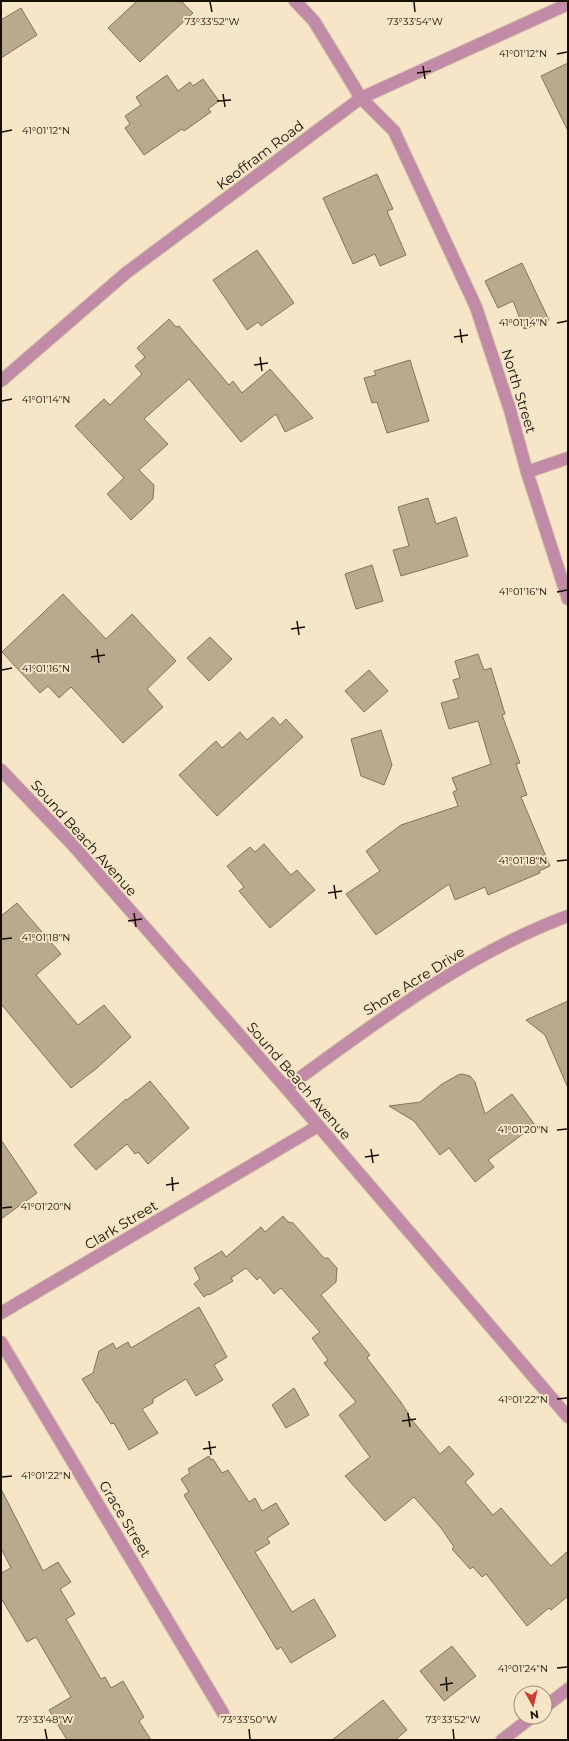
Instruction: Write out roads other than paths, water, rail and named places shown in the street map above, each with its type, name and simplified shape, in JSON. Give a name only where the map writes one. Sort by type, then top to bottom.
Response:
[{"type":"street","name":"North Street","points":[[295,1],[314,21],[361,98],[394,131],[476,307],[510,410],[527,472],[568,599]]},
{"type":"street","name":"Keoffram Road","points":[[1,381],[126,273],[361,98],[568,4]]},
{"type":"street","points":[[527,472],[568,458]]},
{"type":"street","name":"Sound Beach Avenue","points":[[1,770],[71,843],[286,1088],[568,1417]]},
{"type":"street","name":"Shore Acre Drive","points":[[286,1088],[371,1026],[454,973],[508,941],[568,916]]},
{"type":"street","name":"Clark Street","points":[[1,1313],[318,1126]]},
{"type":"street","name":"Grace Street","points":[[1,1342],[223,1712]]},
{"type":"street","points":[[553,1701],[568,1689]]},
{"type":"street","points":[[502,1740],[522,1725]]}]
